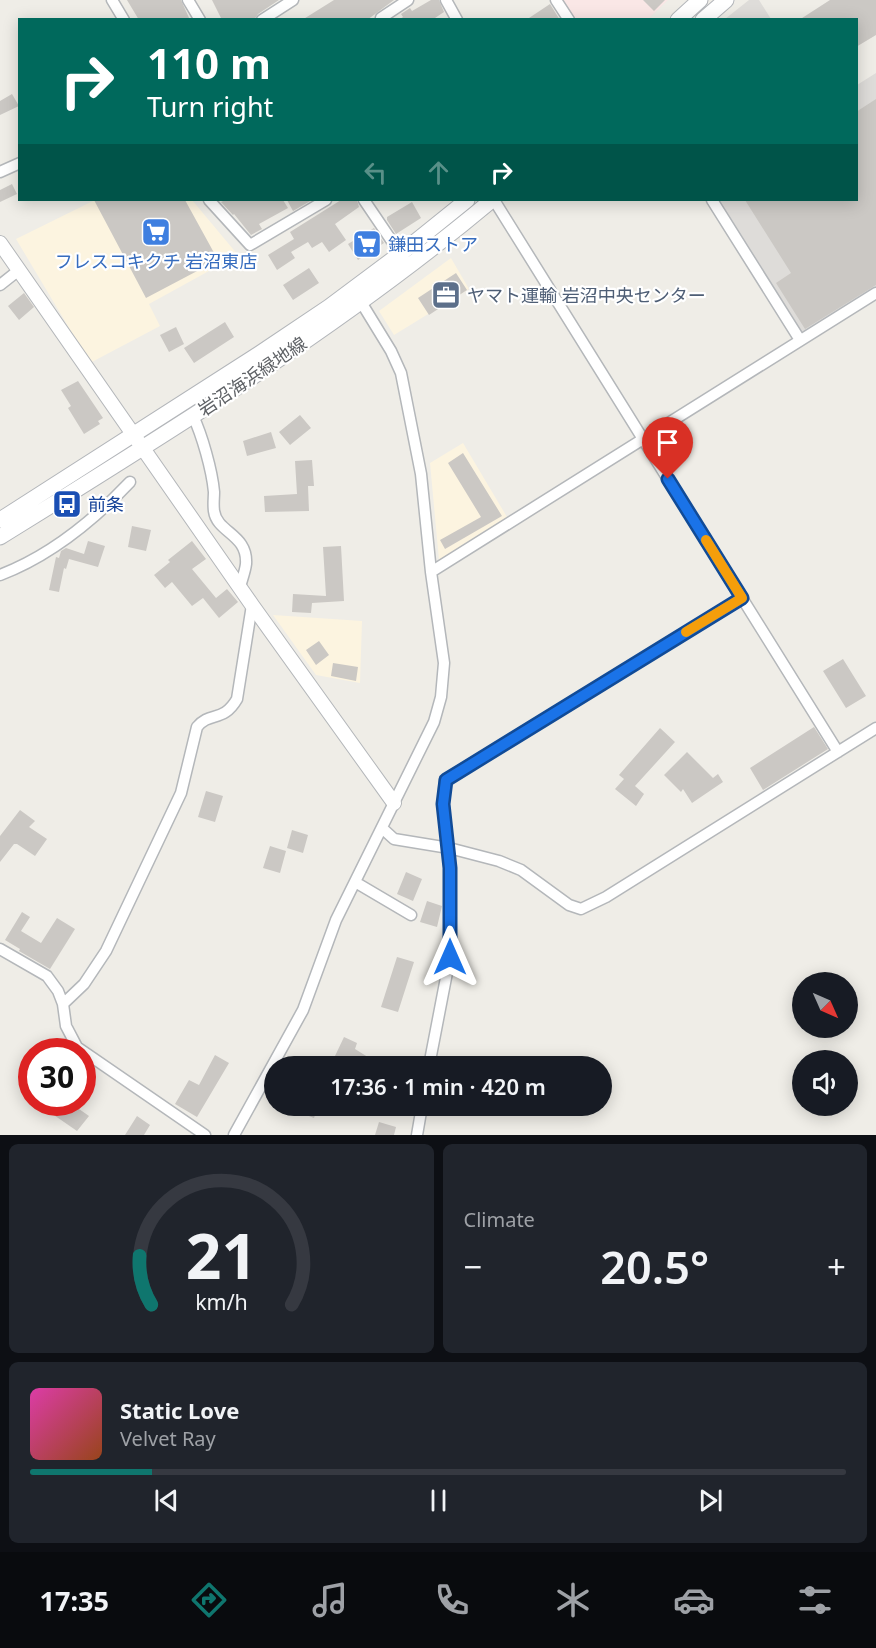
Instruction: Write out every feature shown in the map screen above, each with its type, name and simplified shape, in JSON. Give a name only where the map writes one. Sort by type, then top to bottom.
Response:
[{"type":"main road","points":[[680,18],[700,0]]},
{"type":"main road","points":[[705,18],[726,0]]},
{"type":"main road","name":"岩沼海浜緑地線","points":[[0,520],[259,354],[328,307],[400,254],[466,201]]},
{"type":"main road","name":"岩沼海浜緑地線","points":[[0,537],[261,372],[409,267],[492,201]]},
{"type":"street","points":[[112,0],[123,18]]},
{"type":"street","points":[[188,0],[199,18]]},
{"type":"street","points":[[265,18],[293,0]]},
{"type":"street","points":[[382,18],[408,0]]},
{"type":"street","points":[[446,0],[456,18]]},
{"type":"street","points":[[556,0],[568,18]]},
{"type":"street","points":[[0,172],[18,165]]},
{"type":"street","points":[[210,201],[250,245],[324,201]]},
{"type":"street","points":[[365,201],[409,267]]},
{"type":"street","points":[[494,201],[838,752]]},
{"type":"street","points":[[713,201],[800,340]]},
{"type":"street","points":[[0,243],[252,605],[394,802]]},
{"type":"street","points":[[0,285],[19,270]]},
{"type":"street","points":[[431,572],[876,293]]},
{"type":"street","points":[[234,1135],[303,1010],[336,920],[434,722],[441,697],[444,663],[431,572],[421,474],[401,373],[391,351],[361,302]]},
{"type":"street","points":[[193,416],[200,431],[214,490],[214,512],[222,525],[239,540],[244,550],[246,563],[240,587]]},
{"type":"street","points":[[0,576],[76,533],[112,502],[130,482]]},
{"type":"street","points":[[431,1056],[450,957],[449,848],[443,804],[446,780],[742,598]]},
{"type":"street","points":[[63,1004],[84,984],[106,951],[181,793],[197,727],[203,720],[215,718],[230,711],[237,699],[252,605]]},
{"type":"street","points":[[382,828],[394,838],[490,858],[521,870],[569,905],[581,909],[606,897],[876,728]]},
{"type":"street","points":[[355,882],[411,915]]},
{"type":"street","points":[[0,949],[47,976],[58,991],[63,1004],[66,1026],[77,1047],[205,1135]]},
{"type":"street","points":[[417,1135],[420,1116]]},
{"type":"shaded area","points":[[562,0],[668,0],[649,18],[574,18]]},
{"type":"shaded area","points":[[749,0],[759,0],[770,18],[726,18]]},
{"type":"shaded area","points":[[876,73],[876,289],[802,334],[717,201],[858,201],[858,84]]},
{"type":"shaded area","points":[[93,201],[193,201],[238,255],[149,304],[160,326],[90,363],[16,239]]},
{"type":"shaded area","points":[[451,258],[469,289],[394,335],[379,311]]},
{"type":"shaded area","points":[[463,443],[507,517],[439,560],[430,463]]},
{"type":"shaded area","points":[[273,615],[362,621],[360,683],[316,675]]},
{"type":"building","points":[[127,0],[181,0],[189,18],[138,18]]},
{"type":"building","points":[[212,0],[279,0],[255,18],[221,18]]},
{"type":"building","points":[[334,0],[394,0],[370,18],[305,18]]},
{"type":"building","points":[[431,0],[439,0],[444,12],[435,18],[402,18],[401,14],[410,8],[412,11]]},
{"type":"building","points":[[643,0],[665,0],[654,11]]},
{"type":"building","points":[[830,0],[876,0],[876,35],[858,46],[858,18],[802,18]]},
{"type":"building","points":[[550,4],[559,18],[529,18]]},
{"type":"building","points":[[12,94],[18,106],[0,115],[0,101]]},
{"type":"building","points":[[876,99],[876,285],[805,329],[776,283],[791,273],[746,201],[858,201],[858,111]]},
{"type":"building","points":[[12,184],[17,194],[0,202],[0,190]]},
{"type":"building","points":[[95,201],[186,201],[218,260],[146,298]]},
{"type":"building","points":[[284,201],[288,208],[259,224],[262,229],[251,235],[221,202]]},
{"type":"building","points":[[288,201],[310,201],[293,211]]},
{"type":"building","points":[[339,201],[357,201],[359,207],[335,224],[346,240],[329,252],[322,242],[312,248],[308,242],[291,252],[295,258],[277,270],[268,255],[294,239],[290,232]]},
{"type":"building","points":[[412,202],[421,218],[396,234],[387,217]]},
{"type":"building","points":[[374,228],[384,243],[358,260],[348,244]]},
{"type":"building","points":[[309,268],[319,283],[293,300],[283,285]]},
{"type":"building","points":[[456,273],[467,290],[429,315],[418,298]]},
{"type":"building","points":[[24,293],[34,307],[19,320],[8,306]]},
{"type":"building","points":[[225,322],[234,337],[194,363],[184,348]]},
{"type":"building","points":[[176,327],[184,344],[169,352],[160,335]]},
{"type":"building","points":[[78,381],[103,418],[98,421],[100,424],[84,434],[68,408],[71,406],[61,390]]},
{"type":"building","points":[[300,415],[311,428],[290,445],[279,432]]},
{"type":"building","points":[[271,432],[276,448],[247,456],[243,441]]},
{"type":"building","points":[[463,453],[502,516],[445,549],[440,540],[481,517],[448,463]]},
{"type":"building","points":[[312,460],[314,486],[308,486],[309,511],[265,512],[264,496],[297,494],[295,461]]},
{"type":"building","points":[[132,526],[151,530],[146,551],[128,547]]},
{"type":"building","points":[[88,541],[105,546],[98,567],[69,559],[66,569],[64,568],[59,592],[49,590],[56,557],[59,558],[61,551],[66,548],[84,554]]},
{"type":"building","points":[[192,541],[206,559],[192,569],[216,598],[227,589],[238,602],[219,618],[203,598],[192,606],[172,582],[165,588],[154,575],[170,562],[168,560]]},
{"type":"building","points":[[341,546],[344,601],[312,603],[311,613],[292,612],[293,594],[326,596],[323,547]]},
{"type":"building","points":[[319,641],[329,655],[316,665],[306,650]]},
{"type":"building","points":[[843,659],[866,696],[846,708],[823,671]]},
{"type":"building","points":[[333,663],[358,667],[356,681],[331,676]]},
{"type":"building","points":[[814,727],[828,749],[763,790],[750,768]]},
{"type":"building","points":[[660,728],[675,742],[635,786],[644,794],[636,806],[615,789],[624,779],[619,775]]},
{"type":"building","points":[[687,752],[713,778],[718,774],[723,782],[692,803],[683,789],[681,792],[664,775]]},
{"type":"building","points":[[206,791],[223,796],[215,822],[198,817]]},
{"type":"building","points":[[20,810],[35,821],[29,827],[47,839],[35,856],[14,844],[0,862],[0,836]]},
{"type":"building","points":[[292,830],[308,835],[303,853],[287,848]]},
{"type":"building","points":[[270,846],[286,851],[280,873],[263,868]]},
{"type":"building","points":[[406,872],[422,879],[413,901],[397,894]]},
{"type":"building","points":[[427,901],[442,906],[437,927],[420,922]]},
{"type":"building","points":[[22,912],[30,917],[21,931],[41,943],[57,918],[75,929],[50,969],[5,940]]},
{"type":"building","points":[[397,957],[414,962],[398,1012],[381,1007]]},
{"type":"building","points":[[344,1037],[357,1043],[355,1049],[366,1056],[335,1056]]},
{"type":"building","points":[[215,1055],[229,1063],[197,1117],[175,1104],[189,1080],[199,1085]]},
{"type":"building","points":[[55,1116],[89,1116],[77,1131]]},
{"type":"building","points":[[137,1116],[150,1125],[144,1135],[125,1135]]},
{"type":"building","points":[[379,1122],[396,1127],[394,1135],[375,1135]]},
{"type":"slow traffic","points":[[686,632],[742,598],[706,540]]},
{"type":"place","name":"フレスコキクチ 岩沼東店","points":[[156,232]]},
{"type":"place","name":"鎌田ストア","points":[[367,244]]},
{"type":"place","name":"ヤマト運輸 岩沼中央センター","points":[[446,295]]},
{"type":"place","name":"前条","points":[[67,504]]},
{"type":"route","points":[[450,957],[450,868],[443,804],[446,780],[742,598],[668,479]]}]
